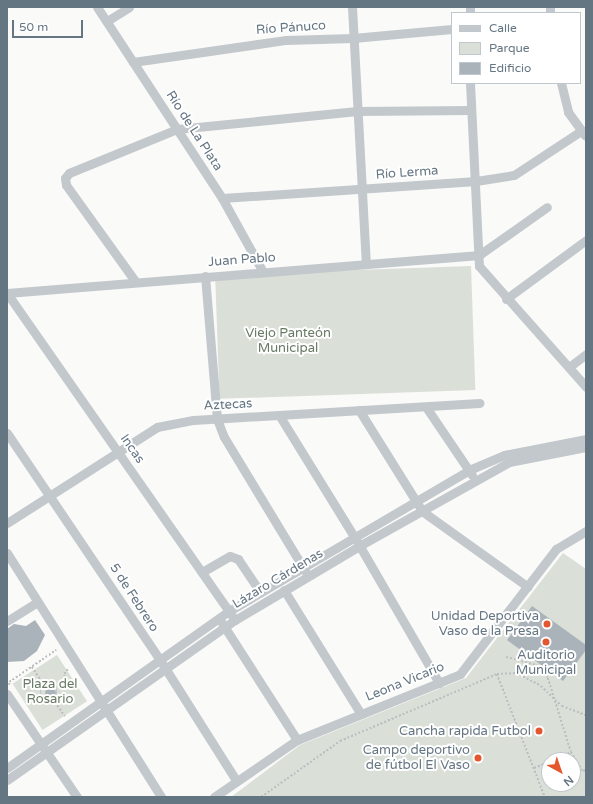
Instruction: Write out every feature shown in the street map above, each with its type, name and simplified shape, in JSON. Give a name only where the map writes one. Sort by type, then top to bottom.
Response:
[{"type":"street","name":"Río de La Plata","points":[[97,7],[222,198],[263,272]]},
{"type":"street","points":[[107,21],[129,7]]},
{"type":"street","points":[[352,7],[366,264]]},
{"type":"street","name":"Río Pánuco","points":[[133,62],[286,40],[353,38],[451,29]]},
{"type":"street","points":[[470,84],[470,110],[476,181],[479,266],[506,299],[586,387]]},
{"type":"street","points":[[561,84],[568,112],[584,133]]},
{"type":"street","points":[[135,280],[66,185],[65,178],[69,173],[177,129],[357,111],[470,110]]},
{"type":"street","name":"Río Lerma","points":[[222,198],[476,181],[514,175],[584,133]]},
{"type":"street","points":[[479,255],[547,207]]},
{"type":"street","points":[[506,299],[586,240]]},
{"type":"street","name":"Juan Pablo","points":[[7,293],[135,280],[263,272],[479,255]]},
{"type":"street","points":[[205,276],[217,419],[224,437],[308,576]]},
{"type":"street","name":"Incas","points":[[7,293],[235,620]]},
{"type":"street","points":[[569,367],[586,354]]},
{"type":"street","name":"Aztecas","points":[[7,523],[157,427],[217,419],[480,403]]},
{"type":"street","points":[[426,407],[475,480]]},
{"type":"street","points":[[359,410],[422,511],[528,587]]},
{"type":"street","points":[[279,415],[357,542],[439,683]]},
{"type":"street","name":"5 de Febrero","points":[[7,433],[160,660],[236,780]]},
{"type":"street","name":"Lázaro Cárdenas","points":[[7,780],[224,627],[308,576],[417,501],[469,470],[504,455],[586,439]]},
{"type":"street","name":"Lázaro Cárdenas","points":[[7,768],[229,611],[302,567],[422,511],[509,462],[586,447]]},
{"type":"street","name":"Leona Vicario","points":[[214,797],[236,780],[296,740],[460,674],[556,549],[586,531]]},
{"type":"street","points":[[7,553],[162,797]]},
{"type":"street","points":[[202,572],[230,556],[238,559],[260,592]]},
{"type":"street","points":[[284,590],[361,714]]},
{"type":"street","points":[[7,622],[38,602]]},
{"type":"street","points":[[219,619],[296,740]]},
{"type":"street","points":[[8,691],[40,744],[77,797]]},
{"type":"path","points":[[8,691],[9,682],[65,644]]},
{"type":"path","points":[[506,657],[536,665],[543,670],[548,678],[570,752]]},
{"type":"path","points":[[32,667],[45,686],[55,688],[65,681],[66,670],[77,663]]},
{"type":"path","points":[[260,797],[340,740],[496,674],[516,673],[541,686],[562,706],[586,716]]},
{"type":"path","points":[[496,674],[546,797]]},
{"type":"path","points":[[43,697],[42,691],[45,686]]},
{"type":"path","points":[[53,699],[57,693],[55,688]]},
{"type":"path","points":[[43,697],[48,700],[53,699]]},
{"type":"path","points":[[33,703],[43,697]]},
{"type":"path","points":[[53,699],[65,717],[62,720]]},
{"type":"path","points":[[534,768],[541,765]]},
{"type":"green space","name":"Viejo Panteón Municipal","points":[[471,266],[475,390],[219,399],[215,275]]},
{"type":"green space","name":"Unidad Deportiva Vaso de la Presa","points":[[563,553],[586,569],[586,797],[231,797],[300,745],[466,678]]},
{"type":"green space","name":"Plaza del Rosario","points":[[57,655],[87,701],[43,730],[13,684]]},
{"type":"building","name":"Auditorio Municipal","points":[[532,606],[586,645],[586,650],[563,681],[507,640]]},
{"type":"building","points":[[35,620],[45,635],[37,651],[24,661],[7,662],[7,629],[14,624],[26,626]]},
{"type":"building","points":[[50,687],[54,689],[56,693],[54,697],[50,699],[46,697],[44,693],[46,689]]},
{"type":"place","name":"Unidad Deportiva Vaso de la Presa","points":[[547,624]]},
{"type":"place","name":"Auditorio Municipal","points":[[546,642]]},
{"type":"place","name":"Cancha rapida Futbol","points":[[539,731]]},
{"type":"place","name":"Campo deportivo de fútbol El Vaso","points":[[478,758]]}]
